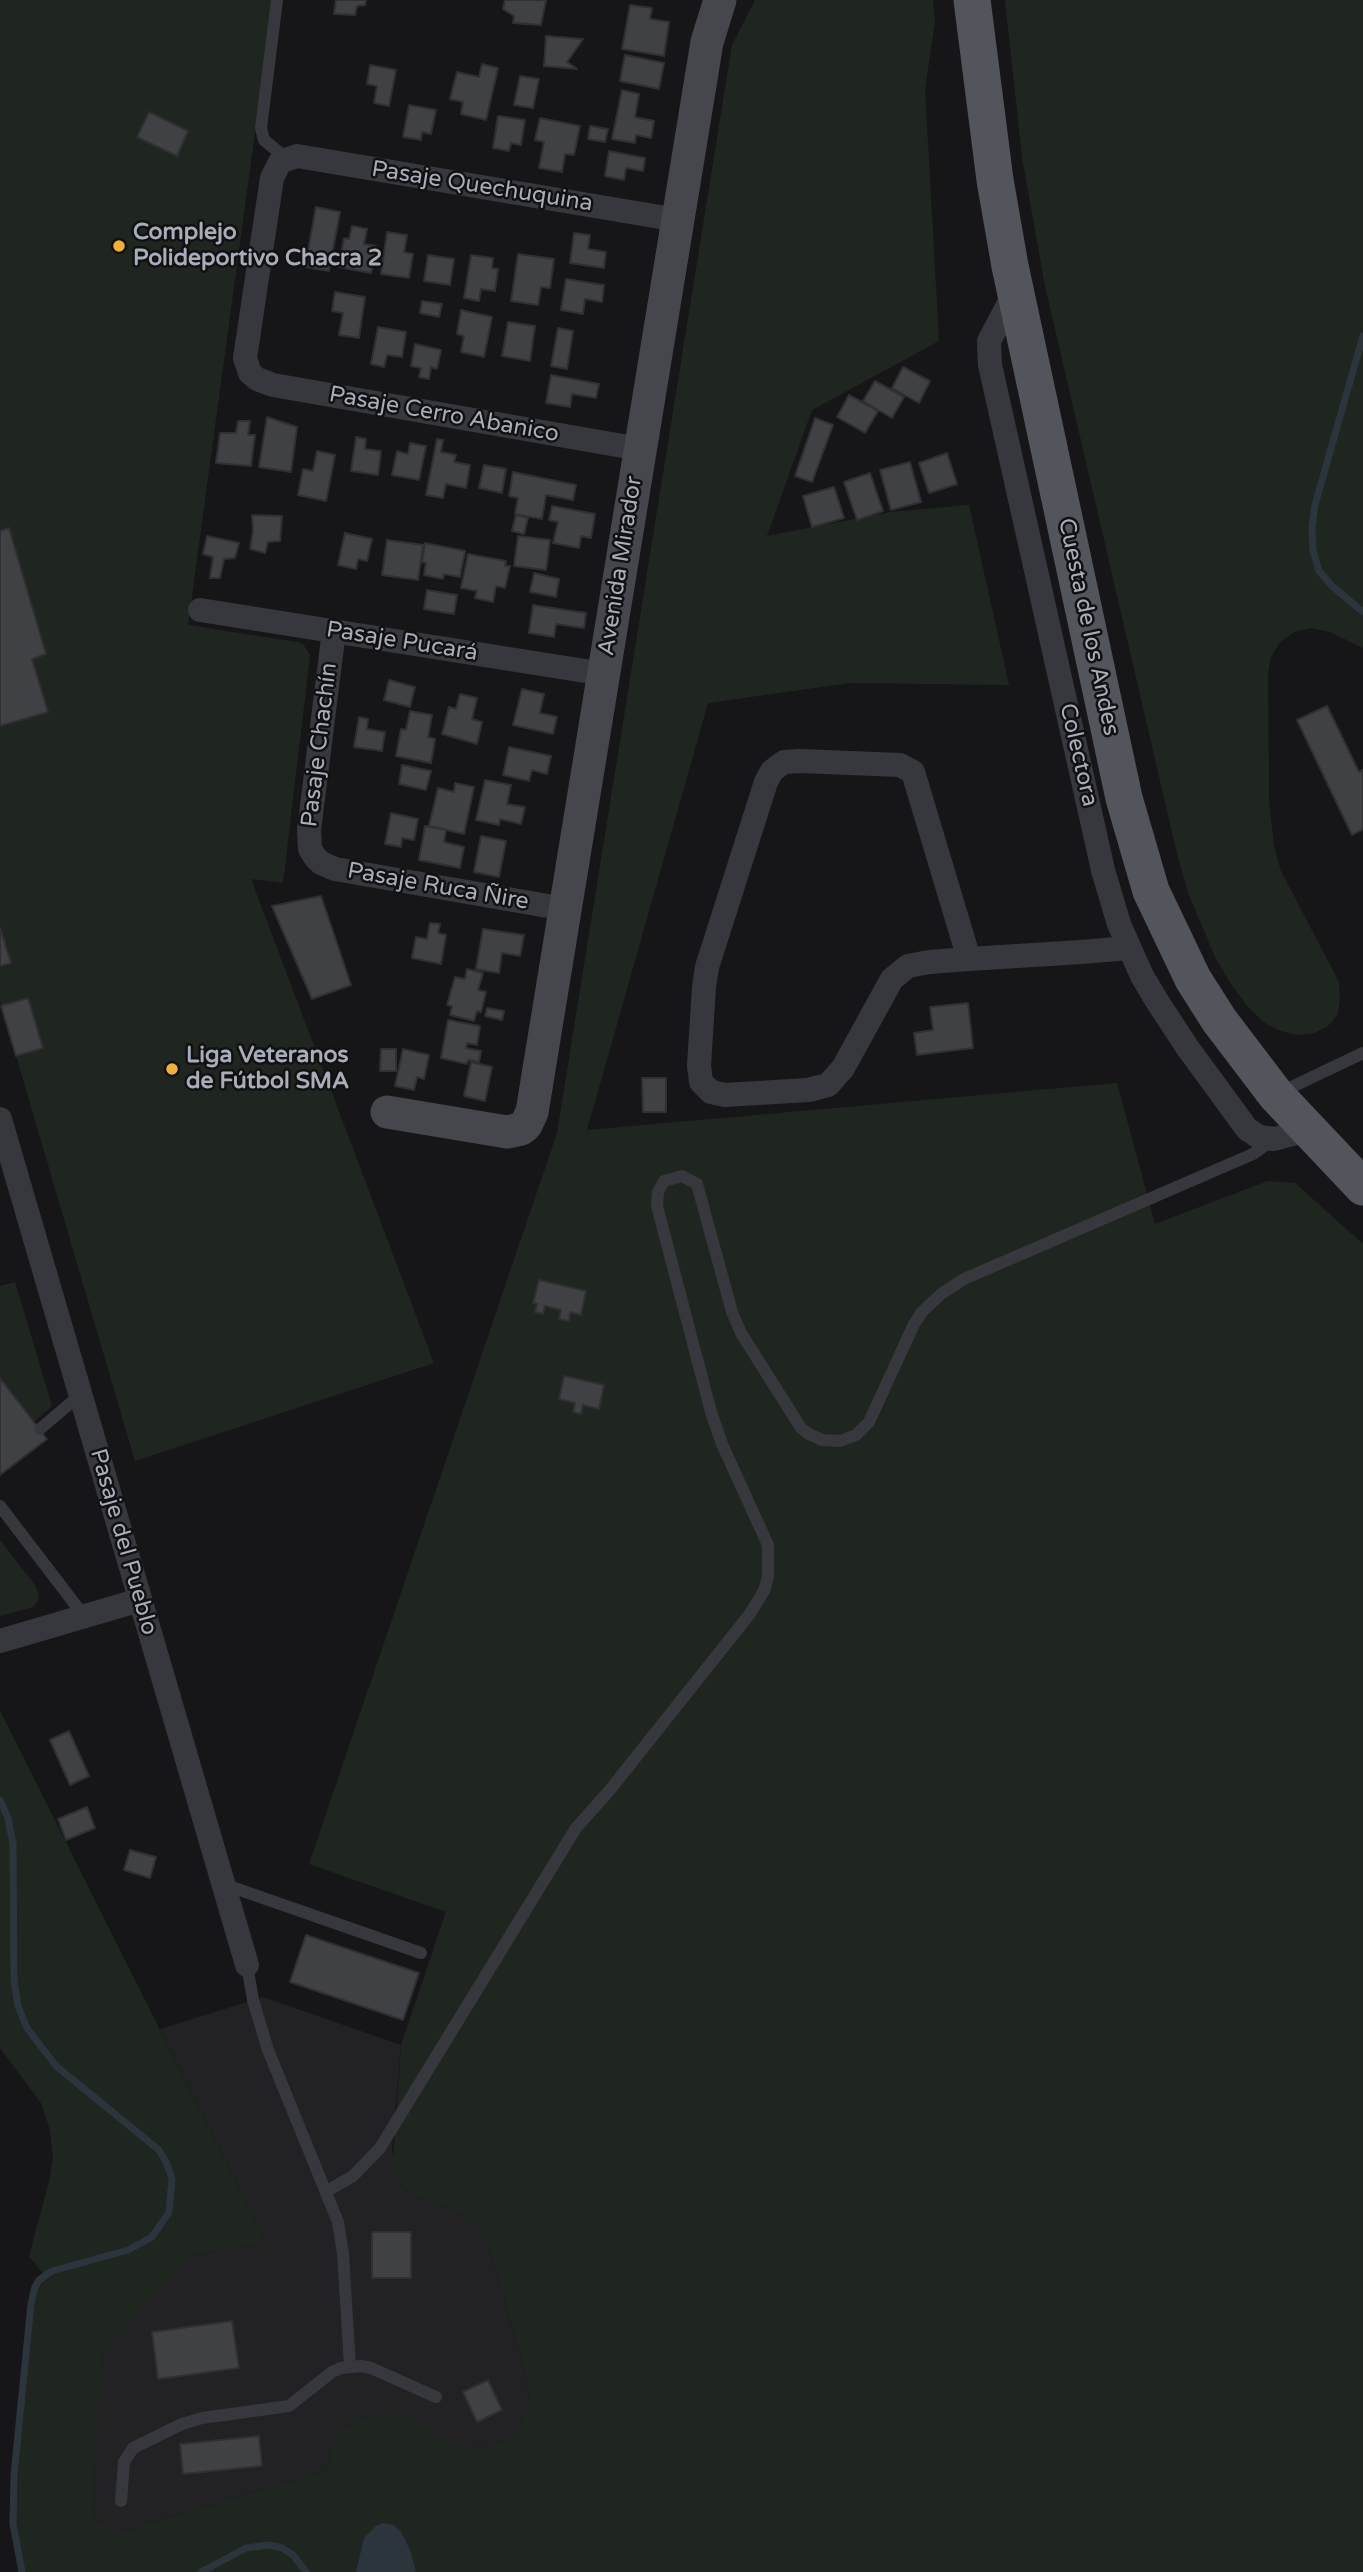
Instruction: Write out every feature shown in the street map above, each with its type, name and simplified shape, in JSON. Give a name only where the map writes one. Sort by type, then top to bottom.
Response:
[{"type":"main road","name":"Cuesta de los Andes","points":[[972,0],[995,180],[1016,292],[1124,798],[1151,891],[1193,979],[1219,1020],[1276,1095],[1291,1134],[1363,1187]]},
{"type":"street","name":"Avenida Mirador","points":[[387,1112],[500,1132],[521,1129],[532,1112],[707,42],[720,0]]},
{"type":"street","name":"Pasaje Quechuquina","points":[[286,158],[297,156],[678,220]]},
{"type":"street","name":"Pasaje Cerro Abanico","points":[[286,158],[276,167],[272,178],[246,349],[250,373],[264,383],[273,385],[640,449]]},
{"type":"street","name":"Colectora","points":[[1016,292],[989,341],[990,365],[1103,870],[1129,948],[1142,976],[1172,1025],[1247,1129],[1259,1137],[1291,1134]]},
{"type":"street","name":"Pasaje Pucará","points":[[200,610],[604,674]]},
{"type":"street","name":"Pasaje Chachín","points":[[315,857],[310,849],[309,830],[334,631]]},
{"type":"street","points":[[969,959],[913,772],[900,765],[784,762],[772,771],[766,782],[708,967],[704,987],[699,1065],[701,1082],[711,1093],[725,1096],[808,1090],[828,1085],[843,1069],[887,987],[900,972],[918,963],[1129,948]]},
{"type":"street","name":"Pasaje Ruca Ñire","points":[[315,857],[335,869],[565,909]]},
{"type":"street","name":"Pasaje del Pueblo","points":[[0,1119],[247,1965]]},
{"type":"street","points":[[0,1641],[141,1600]]},
{"type":"lane","points":[[277,0],[261,128],[264,140],[286,158]]},
{"type":"lane","points":[[1276,1095],[1363,1053]]},
{"type":"lane","points":[[327,2191],[352,2176],[380,2148],[576,1828],[609,1791],[741,1625],[764,1591],[768,1577],[768,1545],[764,1531],[722,1444],[711,1412],[657,1206],[660,1186],[676,1176],[688,1177],[697,1184],[732,1312],[741,1333],[801,1427],[821,1440],[840,1441],[856,1435],[869,1422],[914,1324],[941,1294],[978,1273],[1253,1154],[1291,1134]]},
{"type":"lane","points":[[40,1429],[80,1395]]},
{"type":"lane","points":[[0,1506],[85,1616]]},
{"type":"lane","points":[[223,1884],[421,1953]]},
{"type":"lane","points":[[247,1965],[253,2000],[268,2050],[338,2222],[350,2366]]},
{"type":"lane","points":[[121,2501],[124,2462],[133,2448],[182,2424],[202,2418],[289,2406],[331,2372],[350,2366],[361,2366],[380,2371],[436,2397]]},
{"type":"shaded area","points":[[0,0],[273,0],[188,625],[297,642],[303,644],[310,655],[283,883],[251,879],[434,1363],[135,1461],[0,1001]]},
{"type":"shaded area","points":[[755,0],[933,0],[935,22],[925,89],[939,341],[812,410],[767,536],[891,512],[969,505],[1009,685],[850,683],[708,703],[587,1130],[1117,1083],[1155,1224],[1268,1181],[1295,1183],[1363,1244],[1363,2572],[22,2572],[13,2524],[15,2451],[31,2304],[35,2287],[45,2276],[29,2256],[49,2182],[53,2156],[50,2130],[41,2103],[0,2048],[0,1711],[267,2243],[192,2255],[101,2352],[92,2519],[117,2533],[327,2470],[329,2453],[335,2439],[346,2427],[360,2418],[376,2413],[394,2413],[411,2418],[452,2444],[480,2448],[494,2446],[509,2439],[520,2428],[526,2415],[529,2396],[526,2375],[489,2246],[481,2230],[468,2217],[414,2196],[403,2188],[393,2163],[401,2045],[446,1912],[309,1864],[557,1133],[732,45]]},
{"type":"shaded area","points":[[1005,0],[1363,0],[1363,648],[1330,632],[1311,628],[1294,632],[1280,642],[1271,657],[1268,673],[1269,800],[1274,847],[1281,871],[1339,982],[1338,1014],[1328,1026],[1314,1033],[1297,1035],[1281,1031],[1265,1023],[1248,1007],[1215,957],[1189,895],[1178,858],[1045,286],[1022,157]]},
{"type":"shaded area","points":[[15,1282],[52,1406],[34,1422],[0,1378],[0,1286]]},
{"type":"shaded area","points":[[0,1540],[35,1585],[39,1595],[33,1607],[0,1616]]},
{"type":"shaded area","points":[[263,1997],[401,2045],[392,2149],[397,2177],[403,2188],[414,2196],[468,2217],[481,2230],[489,2246],[526,2376],[529,2396],[526,2415],[520,2428],[509,2439],[494,2446],[480,2448],[452,2444],[376,2413],[360,2418],[346,2427],[329,2453],[327,2470],[117,2533],[92,2519],[100,2352],[192,2255],[267,2243],[160,2029]]},
{"type":"shaded area","points":[[383,2523],[394,2525],[401,2532],[410,2550],[416,2572],[356,2572],[364,2538]]},
{"type":"building","points":[[336,0],[366,0],[365,5],[357,6],[355,15],[334,14]]},
{"type":"building","points":[[505,0],[546,0],[541,25],[513,23],[514,16],[503,9]]},
{"type":"building","points":[[630,5],[652,8],[650,19],[669,22],[664,56],[622,49]]},
{"type":"building","points":[[546,36],[583,39],[567,62],[577,69],[544,66]]},
{"type":"building","points":[[625,55],[664,63],[659,89],[620,81]]},
{"type":"building","points":[[482,64],[498,68],[486,120],[461,114],[463,102],[450,99],[457,72],[479,77]]},
{"type":"building","points":[[370,65],[396,70],[389,106],[374,103],[377,86],[367,84]]},
{"type":"building","points":[[520,76],[539,79],[533,108],[514,105]]},
{"type":"building","points":[[622,90],[639,94],[635,117],[654,121],[651,138],[636,135],[635,143],[612,139]]},
{"type":"building","points":[[409,105],[436,110],[431,134],[422,132],[421,140],[403,137]]},
{"type":"building","points":[[149,112],[188,131],[177,156],[137,137]]},
{"type":"building","points":[[498,116],[525,120],[521,145],[511,143],[509,151],[493,148]]},
{"type":"building","points":[[540,118],[580,126],[574,155],[565,154],[562,172],[539,168],[544,142],[535,140]]},
{"type":"building","points":[[590,126],[608,129],[605,142],[588,139]]},
{"type":"building","points":[[609,151],[645,158],[643,171],[626,168],[624,180],[605,176]]},
{"type":"building","points":[[316,207],[340,212],[329,271],[305,267]]},
{"type":"building","points":[[352,226],[367,229],[364,244],[376,246],[371,273],[339,267],[344,238],[349,239]]},
{"type":"building","points":[[387,232],[407,235],[404,252],[413,254],[409,278],[381,274]]},
{"type":"building","points":[[574,233],[590,235],[588,249],[606,252],[604,268],[570,263]]},
{"type":"building","points":[[518,254],[554,259],[550,288],[541,287],[538,305],[511,301]]},
{"type":"building","points":[[428,255],[454,259],[450,285],[424,281]]},
{"type":"building","points":[[471,255],[493,258],[492,268],[498,269],[495,291],[481,289],[479,301],[464,298]]},
{"type":"building","points":[[566,279],[604,285],[602,302],[585,299],[583,314],[561,310]]},
{"type":"building","points":[[335,292],[365,297],[359,338],[339,335],[343,313],[332,311]]},
{"type":"building","points":[[422,301],[442,304],[439,317],[420,313]]},
{"type":"building","points":[[461,310],[492,317],[484,357],[461,352],[464,336],[457,334]]},
{"type":"building","points":[[508,322],[535,326],[530,361],[502,356]]},
{"type":"building","points":[[378,327],[406,332],[402,357],[387,355],[384,367],[371,364]]},
{"type":"building","points":[[558,328],[573,331],[567,369],[551,366]]},
{"type":"building","points":[[415,344],[441,350],[437,369],[431,367],[429,379],[419,377],[421,368],[411,366]]},
{"type":"building","points":[[903,367],[930,381],[919,403],[892,388]]},
{"type":"building","points":[[551,375],[599,384],[596,398],[572,394],[570,407],[546,403]]},
{"type":"building","points":[[875,381],[904,397],[892,418],[863,401]]},
{"type":"building","points":[[849,395],[878,411],[865,433],[837,417]]},
{"type":"building","points":[[267,417],[297,427],[291,472],[259,467]]},
{"type":"building","points":[[815,418],[833,425],[812,482],[795,476]]},
{"type":"building","points":[[238,421],[250,421],[248,435],[255,435],[251,466],[216,463],[220,433],[236,433]]},
{"type":"building","points":[[356,437],[366,439],[365,449],[381,451],[378,475],[351,471]]},
{"type":"building","points":[[437,439],[443,440],[441,452],[456,455],[454,462],[470,465],[466,488],[446,484],[443,498],[426,495]]},
{"type":"building","points":[[410,443],[426,446],[419,480],[392,475],[397,451],[408,454]]},
{"type":"building","points":[[317,451],[335,455],[326,501],[298,495],[303,469],[313,471]]},
{"type":"building","points":[[947,453],[957,484],[929,493],[919,463]]},
{"type":"building","points":[[910,462],[921,502],[891,510],[880,470]]},
{"type":"building","points":[[484,465],[506,469],[502,493],[479,488]]},
{"type":"building","points":[[513,472],[576,485],[573,500],[546,495],[542,519],[515,514],[518,498],[509,496]]},
{"type":"building","points":[[870,473],[883,511],[857,520],[844,482]]},
{"type":"building","points":[[834,487],[844,518],[812,527],[803,496]]},
{"type":"building","points":[[552,506],[595,514],[591,538],[581,536],[579,548],[553,543],[558,522],[549,520]]},
{"type":"building","points":[[252,515],[282,516],[280,541],[268,542],[265,553],[250,549]]},
{"type":"building","points":[[516,515],[528,518],[524,534],[512,531]]},
{"type":"building","points":[[9,528],[46,654],[32,659],[48,712],[0,726],[0,531]]},
{"type":"building","points":[[345,533],[372,539],[367,561],[358,559],[356,569],[338,565]]},
{"type":"building","points":[[207,536],[239,543],[235,558],[224,559],[220,578],[210,578],[213,557],[203,554]]},
{"type":"building","points":[[518,536],[550,540],[546,570],[514,566]]},
{"type":"building","points":[[387,540],[423,545],[418,580],[382,575]]},
{"type":"building","points":[[425,543],[465,551],[460,577],[444,574],[443,579],[424,575],[426,563],[422,562]]},
{"type":"building","points":[[468,554],[506,561],[505,566],[510,566],[505,588],[496,586],[493,602],[475,598],[477,591],[461,588]]},
{"type":"building","points":[[534,573],[559,579],[556,597],[530,592]]},
{"type":"building","points":[[427,590],[457,595],[454,614],[424,609]]},
{"type":"building","points":[[533,605],[586,613],[584,628],[556,624],[554,637],[529,633]]},
{"type":"building","points":[[389,680],[415,687],[410,707],[384,700]]},
{"type":"building","points":[[522,689],[544,694],[540,713],[557,717],[553,734],[513,725]]},
{"type":"building","points":[[460,694],[477,698],[472,719],[482,722],[477,744],[442,734],[449,707],[456,709]]},
{"type":"building","points":[[1327,706],[1359,772],[1363,770],[1363,829],[1352,835],[1297,720]]},
{"type":"building","points":[[410,711],[432,715],[428,737],[435,739],[431,763],[396,756],[401,729],[406,730]]},
{"type":"building","points":[[359,717],[368,719],[367,729],[385,732],[382,751],[354,747]]},
{"type":"building","points":[[509,747],[551,756],[547,774],[532,770],[529,781],[503,775]]},
{"type":"building","points":[[402,765],[431,771],[426,790],[399,784]]},
{"type":"building","points":[[485,780],[511,785],[507,804],[525,807],[521,824],[500,819],[499,825],[476,820]]},
{"type":"building","points":[[455,783],[474,787],[464,834],[429,826],[438,788],[454,792]]},
{"type":"building","points":[[391,813],[418,819],[414,840],[402,838],[401,847],[385,844]]},
{"type":"building","points":[[425,826],[446,830],[444,842],[464,847],[460,868],[419,860]]},
{"type":"building","points":[[481,836],[506,841],[499,877],[474,872]]},
{"type":"building","points":[[321,896],[351,985],[312,999],[272,906]]},
{"type":"building","points":[[430,923],[440,924],[438,933],[446,935],[441,964],[412,958],[416,937],[427,939]]},
{"type":"building","points":[[0,928],[11,963],[0,966]]},
{"type":"building","points":[[483,929],[524,935],[520,956],[502,953],[499,973],[476,969]]},
{"type":"building","points":[[467,969],[483,973],[478,990],[486,992],[481,1012],[477,1011],[474,1021],[450,1015],[452,1006],[447,1005],[455,977],[465,979]]},
{"type":"building","points":[[28,998],[43,1048],[16,1056],[1,1006]]},
{"type":"building","points":[[968,1003],[973,1048],[917,1055],[914,1033],[933,1030],[930,1007]]},
{"type":"building","points":[[487,1008],[504,1011],[502,1020],[485,1016]]},
{"type":"building","points":[[448,1020],[480,1026],[477,1045],[467,1043],[466,1048],[481,1051],[479,1062],[468,1060],[467,1064],[441,1058]]},
{"type":"building","points":[[381,1049],[396,1049],[396,1071],[380,1071]]},
{"type":"building","points":[[403,1049],[429,1055],[424,1079],[417,1077],[414,1090],[395,1086]]},
{"type":"building","points":[[471,1062],[492,1067],[485,1101],[464,1096]]},
{"type":"building","points":[[642,1078],[666,1078],[666,1112],[643,1112]]},
{"type":"building","points":[[539,1280],[586,1291],[581,1315],[570,1312],[569,1321],[559,1319],[561,1310],[545,1306],[543,1314],[535,1312],[537,1304],[533,1303]]},
{"type":"building","points":[[564,1376],[604,1385],[599,1409],[583,1405],[581,1414],[573,1412],[575,1403],[559,1399]]},
{"type":"building","points":[[0,1378],[47,1439],[0,1475]]},
{"type":"building","points":[[69,1731],[89,1776],[70,1785],[50,1740]]},
{"type":"building","points":[[87,1807],[95,1828],[66,1840],[58,1819]]},
{"type":"building","points":[[130,1850],[156,1857],[150,1878],[124,1870]]},
{"type":"building","points":[[306,1935],[419,1973],[403,2020],[290,1982]]},
{"type":"building","points":[[372,2232],[411,2232],[411,2278],[372,2278]]},
{"type":"building","points":[[232,2321],[239,2368],[158,2379],[152,2332]]},
{"type":"building","points":[[488,2380],[502,2410],[477,2422],[463,2392]]},
{"type":"building","points":[[259,2436],[262,2466],[183,2474],[180,2444]]},
{"type":"waterway","points":[[1363,336],[1315,505],[1312,527],[1313,550],[1319,571],[1332,586],[1363,612]]},
{"type":"waterway","points":[[0,1800],[8,1818],[13,1844],[14,1980],[18,2006],[27,2028],[56,2066],[159,2150],[172,2179],[169,2212],[152,2237],[128,2250],[52,2271],[39,2280],[35,2287],[14,2475],[13,2524],[22,2572]]},
{"type":"waterway","points":[[201,2572],[246,2548],[269,2545],[282,2548],[293,2555],[306,2572]]},
{"type":"place","name":"Complejo Polideportivo Chacra 2","points":[[119,246]]},
{"type":"place","name":"Liga Veteranos de Fútbol SMA","points":[[172,1069]]}]
